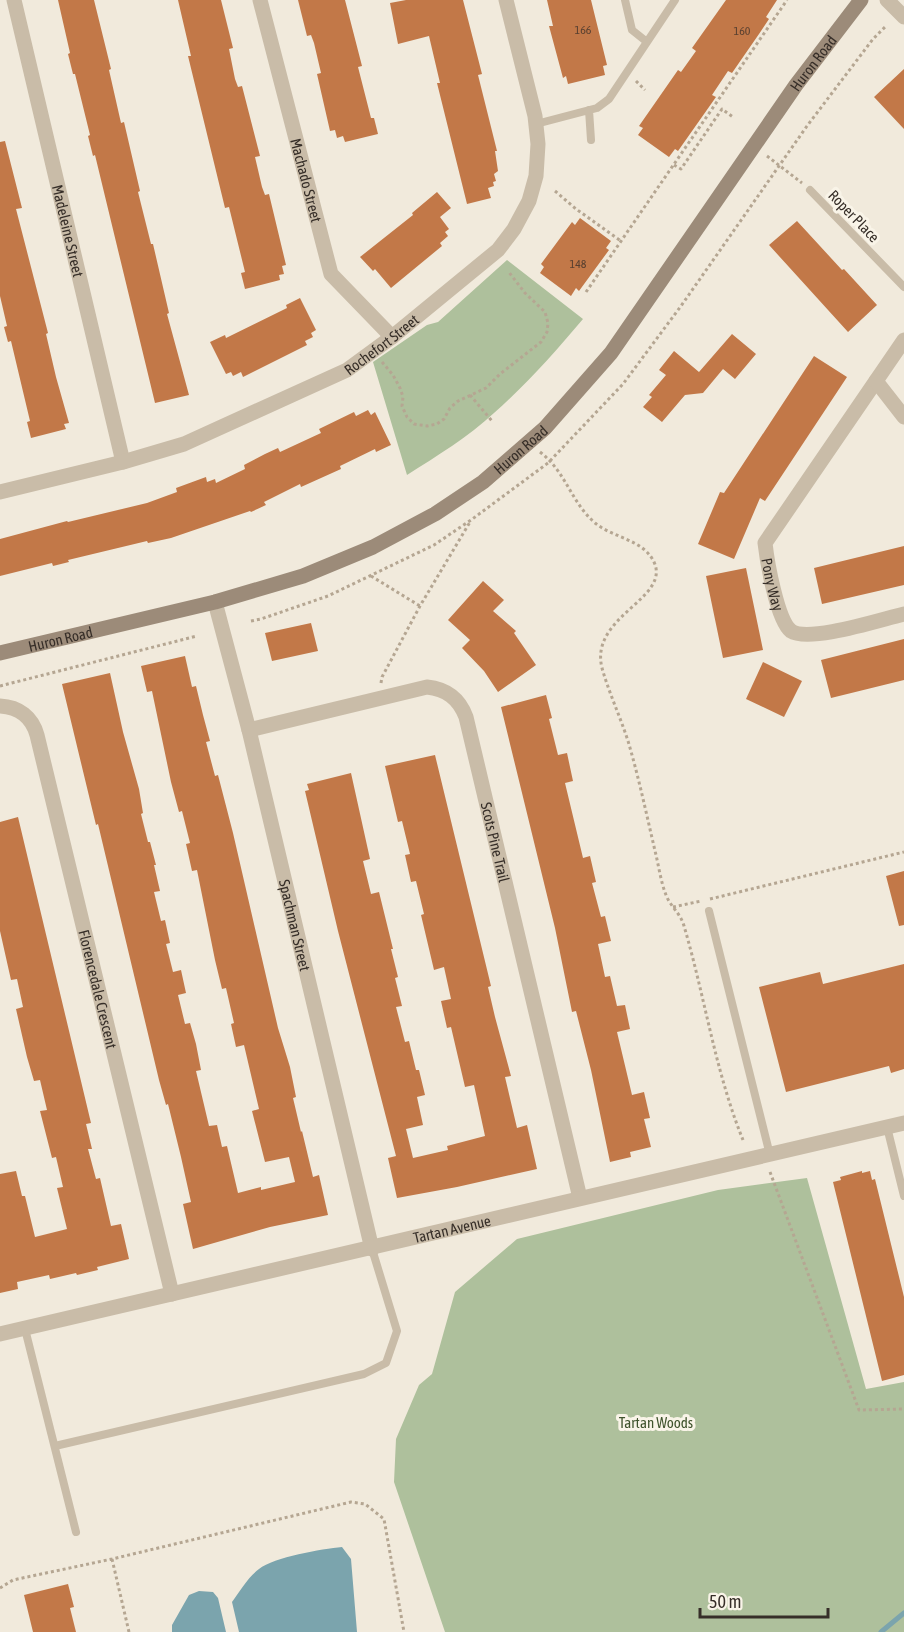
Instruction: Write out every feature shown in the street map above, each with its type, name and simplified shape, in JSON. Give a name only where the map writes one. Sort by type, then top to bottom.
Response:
[{"type":"main road","name":"Huron Road","points":[[0,654],[215,602],[302,577],[373,548],[435,514],[483,482],[545,428],[611,353],[796,85],[861,0]]},
{"type":"street","name":"Madeleine Street","points":[[14,0],[123,462]]},
{"type":"street","name":"Machado Street","points":[[260,0],[331,274],[392,337]]},
{"type":"street","name":"Rochefort Street","points":[[0,492],[123,462],[184,444],[347,370],[485,263],[514,229],[529,201],[536,176],[538,144],[536,124],[506,0]]},
{"type":"street","points":[[887,0],[904,17]]},
{"type":"street","name":"Pony Way","points":[[904,340],[765,543],[776,598],[784,621],[791,630],[803,635],[821,634],[904,614]]},
{"type":"street","points":[[876,381],[904,417]]},
{"type":"street","name":"Spachman Street","points":[[215,602],[249,730],[372,1249]]},
{"type":"street","name":"Scots Pine Trail","points":[[249,730],[421,688],[434,688],[452,695],[464,710],[580,1198]]},
{"type":"street","name":"Florencedale Crescent","points":[[0,706],[15,708],[25,715],[33,724],[37,735],[172,1294]]},
{"type":"street","name":"Tartan Avenue","points":[[0,1334],[904,1123]]},
{"type":"lane","points":[[625,0],[632,30],[647,42]]},
{"type":"lane","points":[[536,124],[597,108],[609,99],[675,0]]},
{"type":"lane","points":[[589,110],[591,140]]},
{"type":"lane","name":"Roper Place","points":[[810,190],[904,287]]},
{"type":"lane","points":[[709,911],[770,1155]]},
{"type":"lane","points":[[887,1127],[904,1196]]},
{"type":"lane","points":[[55,1446],[363,1374],[386,1363],[397,1331],[372,1249]]},
{"type":"lane","points":[[25,1329],[76,1532]]},
{"type":"path","points":[[586,292],[787,0]]},
{"type":"path","points":[[633,79],[645,90]]},
{"type":"path","points":[[674,165],[681,169],[722,109],[733,117]]},
{"type":"path","points":[[754,146],[810,190]]},
{"type":"path","points":[[555,191],[621,241]]},
{"type":"path","points":[[374,351],[400,388],[403,397],[402,406],[407,417],[414,424],[427,426],[437,424],[458,401],[486,388],[540,342],[547,332],[548,323],[545,312],[508,272]]},
{"type":"path","points":[[470,395],[492,421]]},
{"type":"path","points":[[527,443],[550,460],[565,479],[582,511],[598,525],[644,548],[654,562],[657,573],[653,585],[613,625],[605,637],[600,652],[602,667],[628,741],[666,896],[684,923],[729,1104],[743,1140]]},
{"type":"path","points":[[378,698],[382,676],[471,520]]},
{"type":"path","points":[[371,576],[420,606]]},
{"type":"path","points":[[0,686],[197,636]]},
{"type":"path","points":[[673,907],[904,852]]},
{"type":"path","points":[[770,1172],[859,1410],[904,1409]]},
{"type":"path","points":[[0,1588],[13,1580],[351,1502],[365,1504],[384,1519],[404,1632]]},
{"type":"path","points":[[112,1559],[129,1632]]},
{"type":"green space","points":[[507,260],[583,319],[518,391],[484,422],[407,475],[373,362],[427,325],[438,322]]},
{"type":"green space","name":"Tartan Woods","points":[[807,1178],[866,1389],[904,1382],[904,1632],[445,1632],[394,1482],[396,1439],[419,1385],[432,1374],[455,1292],[517,1239],[718,1190]]},
{"type":"water","points":[[342,1547],[351,1559],[357,1632],[239,1632],[232,1602],[255,1572],[287,1557]]},
{"type":"water","points":[[199,1591],[213,1592],[218,1598],[226,1632],[172,1632],[172,1625],[189,1595]]},
{"type":"building","points":[[58,0],[94,0],[111,69],[109,70],[121,123],[124,122],[140,191],[138,192],[169,313],[167,314],[189,395],[155,403],[95,155],[93,156],[88,136],[90,135],[75,74],[73,74],[68,54],[70,53]]},
{"type":"building","points":[[178,0],[221,0],[233,48],[229,49],[235,79],[238,87],[242,86],[260,156],[255,157],[262,187],[265,195],[269,194],[286,265],[282,266],[284,274],[279,275],[280,280],[245,289],[241,273],[245,272],[229,207],[225,208],[188,56],[191,56]]},
{"type":"building","points":[[298,0],[345,0],[362,66],[358,67],[371,118],[374,118],[378,134],[345,142],[343,136],[337,138],[335,130],[330,131],[317,74],[321,73],[314,43],[311,35],[307,36]]},
{"type":"building","points":[[406,0],[463,0],[482,74],[478,75],[497,151],[495,151],[498,171],[494,174],[496,181],[493,182],[494,186],[488,188],[491,198],[467,204],[437,83],[440,83],[429,36],[398,44],[390,3]]},
{"type":"building","points":[[547,0],[591,0],[607,65],[603,66],[605,75],[568,84],[566,76],[563,78],[549,26],[553,26]]},
{"type":"building","points":[[726,0],[777,0],[766,17],[769,19],[759,34],[732,73],[728,71],[712,95],[716,97],[678,151],[675,149],[669,157],[638,135],[643,128],[639,126],[678,70],[681,72],[696,51],[692,48]]},
{"type":"building","points":[[904,69],[904,129],[874,97]]},
{"type":"building","points":[[5,141],[22,208],[16,209],[69,423],[64,424],[66,429],[31,438],[27,422],[30,421],[11,341],[8,342],[4,327],[7,326],[0,296],[0,142]]},
{"type":"building","points":[[437,192],[451,208],[440,217],[449,229],[445,232],[448,236],[440,243],[442,246],[391,288],[375,269],[373,271],[360,257],[413,215],[412,213]]},
{"type":"building","points":[[580,218],[611,241],[606,248],[609,250],[579,291],[576,288],[571,296],[540,273],[544,267],[541,264],[572,222],[575,225]]},
{"type":"building","points":[[797,221],[877,305],[848,332],[769,245]]},
{"type":"building","points":[[300,298],[316,330],[311,333],[313,337],[305,341],[307,345],[243,377],[241,372],[233,376],[231,372],[226,374],[210,342],[225,335],[226,338],[287,308],[286,305]]},
{"type":"building","points":[[732,334],[756,354],[735,379],[723,369],[703,393],[685,395],[662,422],[643,407],[652,397],[649,395],[666,375],[659,370],[674,351],[699,372]]},
{"type":"building","points":[[814,356],[847,377],[765,501],[760,498],[734,559],[698,544],[720,492],[724,493]]},
{"type":"building","points":[[368,410],[371,415],[375,412],[391,445],[376,452],[375,449],[340,466],[341,469],[301,487],[300,484],[264,502],[266,505],[251,512],[171,538],[148,543],[147,541],[68,560],[69,562],[53,566],[52,563],[0,576],[0,539],[147,503],[177,492],[176,488],[206,477],[207,482],[215,479],[216,483],[245,469],[244,465],[265,454],[278,448],[280,452],[321,433],[319,429],[354,412],[356,416]]},
{"type":"building","points":[[904,546],[904,585],[822,604],[814,568]]},
{"type":"building","points":[[746,568],[763,650],[723,658],[706,576]]},
{"type":"building","points":[[483,581],[504,600],[493,611],[516,631],[514,633],[536,665],[498,692],[484,671],[462,648],[470,640],[448,620]]},
{"type":"building","points":[[311,623],[318,651],[272,661],[265,633]]},
{"type":"building","points":[[904,639],[904,680],[831,698],[821,660]]},
{"type":"building","points":[[185,656],[192,687],[196,686],[210,741],[206,742],[215,776],[218,775],[233,833],[278,1028],[290,1067],[296,1097],[293,1098],[301,1132],[313,1177],[319,1175],[328,1215],[270,1227],[193,1249],[183,1204],[191,1202],[181,1157],[168,1104],[166,1105],[159,1080],[62,684],[110,673],[139,789],[143,813],[141,814],[156,865],[154,865],[160,891],[154,892],[161,921],[165,920],[170,943],[166,944],[173,972],[181,970],[186,993],[178,995],[185,1024],[190,1023],[196,1044],[201,1070],[196,1071],[209,1126],[217,1125],[222,1147],[227,1146],[238,1193],[261,1187],[261,1190],[295,1182],[289,1157],[265,1162],[252,1111],[259,1109],[244,1045],[236,1047],[231,1024],[234,1023],[226,988],[222,989],[197,870],[192,871],[186,844],[190,843],[182,811],[179,812],[171,782],[152,691],[147,692],[141,666]]},
{"type":"building","points":[[763,662],[802,681],[784,717],[746,699]]},
{"type":"building","points":[[546,695],[558,755],[567,753],[573,781],[565,783],[583,858],[590,856],[596,882],[592,883],[601,917],[605,916],[611,941],[598,944],[605,977],[610,976],[617,1006],[625,1005],[630,1029],[617,1032],[632,1095],[644,1092],[650,1118],[644,1119],[651,1147],[630,1152],[631,1157],[610,1162],[591,1070],[576,1011],[572,1012],[555,928],[501,707]]},
{"type":"building","points":[[435,755],[491,986],[488,987],[495,1017],[511,1076],[505,1077],[517,1128],[527,1125],[537,1169],[397,1198],[388,1158],[396,1156],[338,931],[305,791],[309,790],[307,784],[351,773],[370,859],[363,861],[371,894],[379,892],[393,949],[391,949],[398,977],[395,978],[402,1006],[396,1007],[405,1042],[409,1041],[425,1095],[417,1097],[423,1125],[406,1129],[413,1158],[448,1150],[447,1146],[485,1136],[474,1085],[465,1087],[451,1027],[447,1028],[441,1001],[451,999],[444,967],[434,970],[421,915],[424,914],[416,881],[411,882],[405,855],[410,854],[402,821],[398,822],[385,766]]},
{"type":"building","points":[[18,817],[91,1123],[86,1124],[92,1149],[88,1149],[96,1179],[100,1178],[111,1226],[121,1224],[129,1259],[77,1275],[76,1273],[50,1279],[49,1275],[17,1282],[18,1289],[0,1293],[0,1174],[16,1171],[35,1237],[67,1229],[57,1188],[63,1187],[56,1157],[52,1158],[40,1111],[47,1110],[40,1080],[34,1081],[27,1057],[16,1009],[23,1007],[17,979],[11,980],[0,931],[0,822]]},
{"type":"building","points":[[904,871],[904,925],[899,926],[886,876]]},
{"type":"building","points":[[904,964],[904,1069],[891,1073],[889,1066],[786,1092],[759,987],[820,972],[823,984]]},
{"type":"building","points":[[862,1171],[862,1173],[870,1171],[872,1180],[875,1179],[904,1297],[904,1375],[882,1381],[833,1182],[841,1180],[840,1177]]},
{"type":"building","points":[[68,1584],[74,1607],[70,1608],[76,1632],[33,1632],[24,1595]]},
{"type":"waterway","points":[[881,1632],[904,1613]]}]
